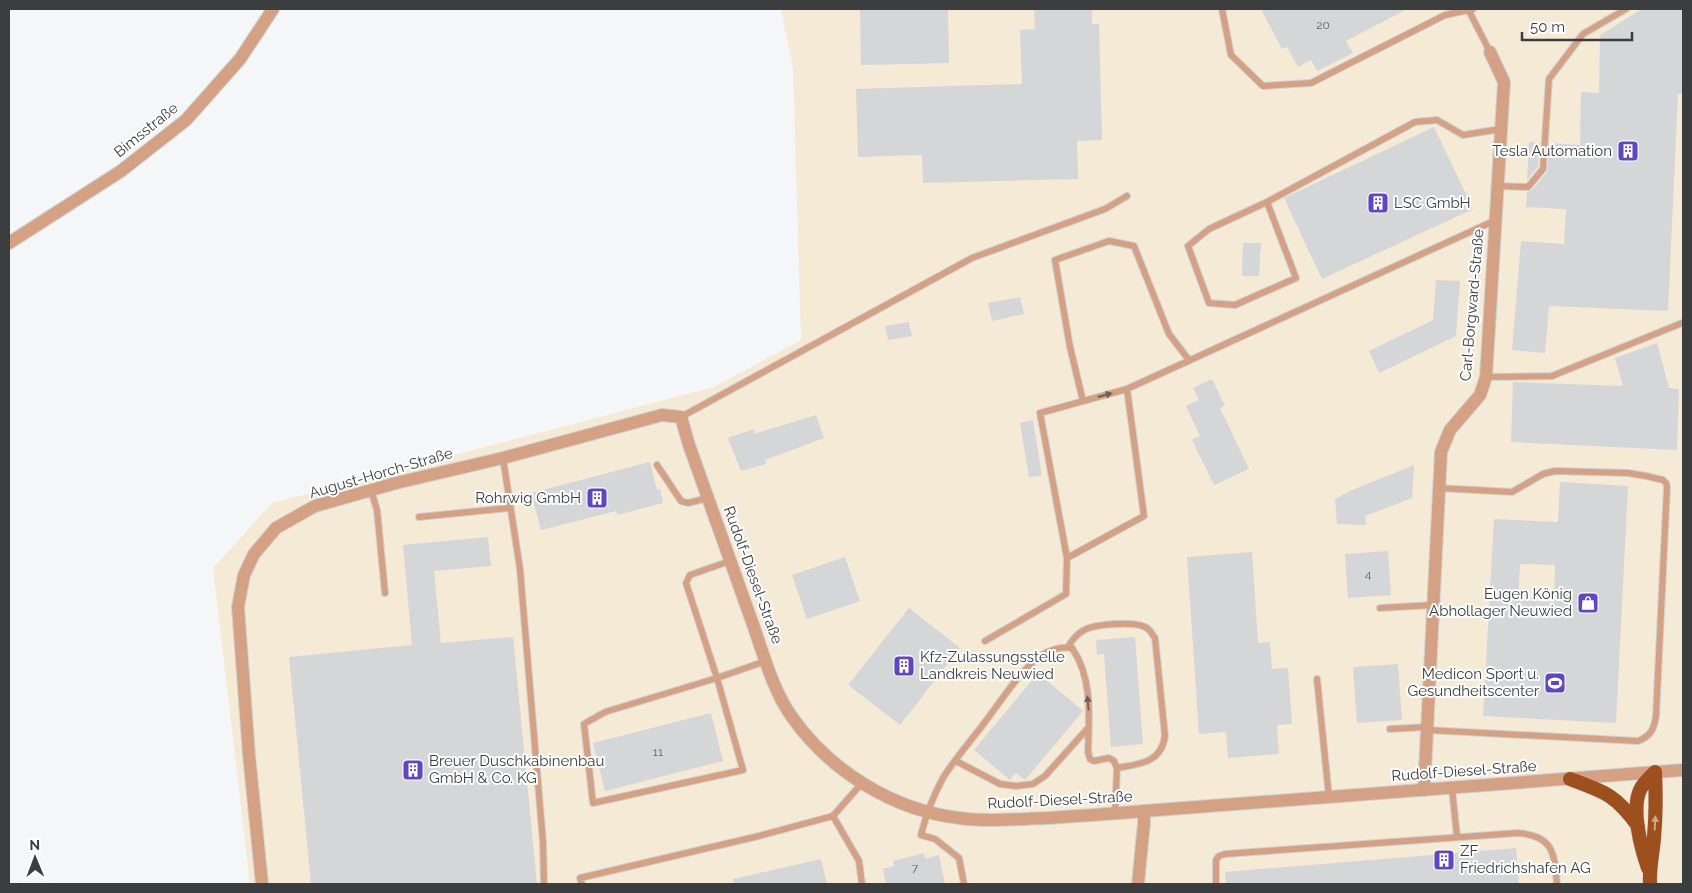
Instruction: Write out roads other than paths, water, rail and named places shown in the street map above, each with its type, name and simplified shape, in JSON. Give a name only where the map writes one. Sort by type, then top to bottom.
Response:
[{"type":"highway","points":[[1649,878],[1636,810],[1638,795],[1644,783],[1655,772]]},
{"type":"highway","points":[[1649,878],[1655,825],[1655,772]]},
{"type":"highway","points":[[1570,779],[1610,795],[1620,802],[1638,826]]},
{"type":"street","name":"Bimsstraße","points":[[9,243],[121,171],[186,120],[240,59],[273,9]]},
{"type":"street","name":"Carl-Borgward-Straße","points":[[1424,790],[1441,452],[1450,430],[1480,395],[1486,377],[1504,82],[1490,52]]},
{"type":"street","name":"August-Horch-Straße","points":[[262,884],[248,745],[238,607],[244,575],[254,554],[276,528],[314,506],[371,490],[503,458],[662,415],[681,416]]},
{"type":"street","name":"Rudolf-Diesel-Straße","points":[[681,416],[766,661],[791,716],[825,754],[848,774],[890,798],[927,812],[957,818],[984,820],[1115,814],[1683,770]]},
{"type":"street","points":[[1138,884],[1144,811]]},
{"type":"lane","points":[[1222,9],[1231,56],[1263,86],[1310,83],[1445,15],[1471,10],[1490,52]]},
{"type":"lane","points":[[1498,186],[1528,187],[1543,169],[1549,79],[1583,34],[1626,9]]},
{"type":"lane","points":[[1268,202],[1296,278],[1235,305],[1209,304],[1188,246],[1209,229],[1268,202],[1415,122],[1437,120],[1463,134],[1501,130]]},
{"type":"lane","points":[[681,416],[972,258],[1105,208],[1126,196]]},
{"type":"lane","points":[[985,641],[1066,594],[1067,558],[1040,413],[1127,389],[1496,220]]},
{"type":"lane","points":[[1083,401],[1070,347],[1055,260],[1109,241],[1134,246],[1169,334],[1189,360]]},
{"type":"lane","points":[[1486,377],[1552,376],[1682,324]]},
{"type":"lane","points":[[1067,558],[1144,516],[1127,389]]},
{"type":"lane","points":[[503,458],[509,508],[520,570],[543,842],[544,884]]},
{"type":"lane","points":[[656,465],[680,501],[688,503],[708,498]]},
{"type":"lane","points":[[1390,729],[1427,729],[1638,740],[1651,734],[1656,716],[1667,487],[1663,480],[1628,473],[1556,471],[1543,474],[1512,492],[1438,488]]},
{"type":"lane","points":[[371,490],[378,510],[385,592]]},
{"type":"lane","points":[[418,517],[509,508]]},
{"type":"lane","points":[[730,561],[690,575],[686,583],[717,678],[743,770],[593,803],[584,724],[605,712],[717,678],[766,661]]},
{"type":"lane","points":[[1380,608],[1433,605]]},
{"type":"lane","points":[[1068,647],[1071,641],[1084,630],[1097,626],[1141,625],[1147,627],[1155,638],[1165,736],[1164,745],[1153,758],[1117,768]]},
{"type":"lane","points":[[964,884],[959,858],[935,839],[921,835],[927,812],[944,778],[1018,679],[1040,656],[1049,651],[1068,647],[1072,648],[1076,652],[1082,666],[1089,704],[1088,752],[1090,759],[1094,761],[1109,758],[1114,761],[1117,768],[1115,814]]},
{"type":"lane","points":[[1317,679],[1329,797]]},
{"type":"lane","points":[[956,761],[1000,784],[1016,786],[1033,784],[1046,776],[1088,728]]},
{"type":"lane","points":[[582,884],[580,878],[833,816],[862,783]]},
{"type":"lane","points":[[1452,788],[1457,837]]},
{"type":"lane","points":[[833,816],[859,861],[862,884]]},
{"type":"lane","points":[[1216,884],[1215,865],[1219,856],[1518,833],[1532,834],[1543,840],[1551,848],[1555,858],[1557,884]]},
{"type":"place","name":"Tesla Automation","points":[[1628,151]]},
{"type":"place","name":"LSC GmbH","points":[[1378,203]]},
{"type":"place","name":"Rohrwig GmbH","points":[[597,498]]},
{"type":"place","name":"Eugen König Abhollager Neuwied","points":[[1588,603]]},
{"type":"place","name":"Kfz-Zulassungsstelle Landkreis Neuwied","points":[[904,666]]},
{"type":"place","name":"Medicon Sport u. Gesundheitscenter","points":[[1555,683]]},
{"type":"place","name":"Breuer Duschkabinenbau GmbH & Co. KG","points":[[413,770]]},
{"type":"place","name":"ZF Friedrichshafen AG","points":[[1444,860]]}]
